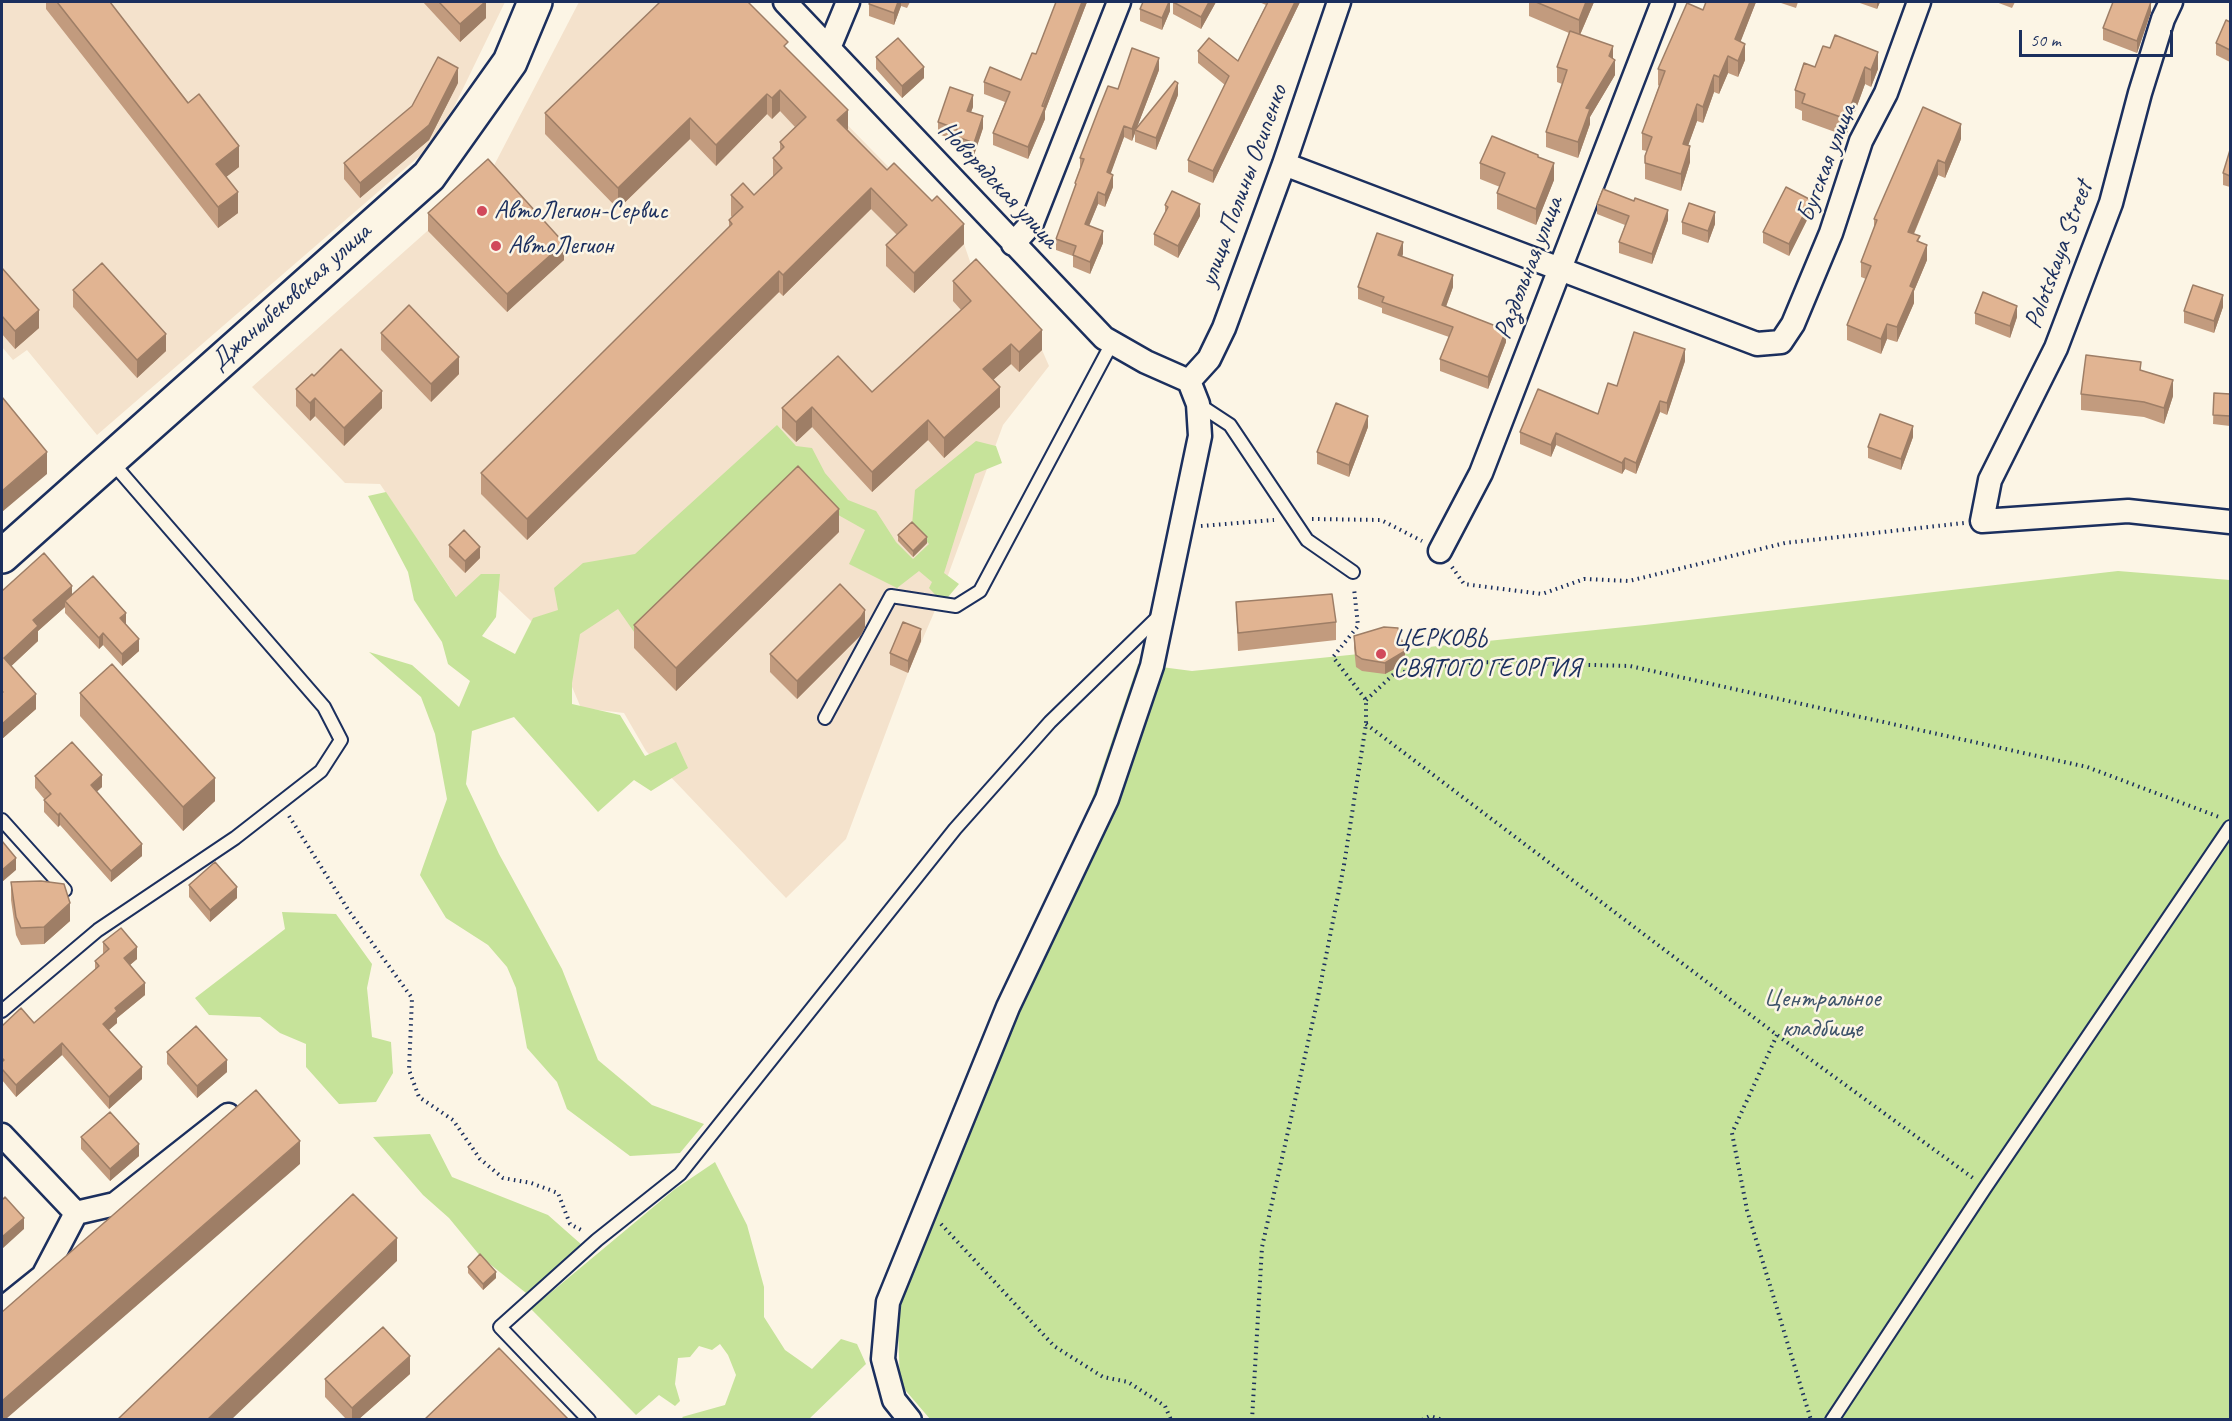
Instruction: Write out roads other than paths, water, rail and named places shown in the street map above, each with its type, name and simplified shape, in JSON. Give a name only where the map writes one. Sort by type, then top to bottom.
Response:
[{"type":"main road","name":"Джаныбековская улица","points":[[2,556],[429,176],[510,62],[535,2]]},
{"type":"street","name":"Новорядская улица","points":[[785,2],[1104,338],[1146,362],[1189,381]]},
{"type":"street","points":[[829,48],[848,2]]},
{"type":"street","points":[[1013,244],[1032,223],[1119,2]]},
{"type":"street","name":"улица Полины Осипенко","points":[[1189,381],[1209,359],[1224,328],[1284,164],[1339,2]]},
{"type":"street","name":"Раздольная улица","points":[[1440,551],[1481,473],[1663,2]]},
{"type":"street","name":"Бугская улица","points":[[1559,268],[1757,344],[1781,342],[1793,324],[1831,233],[1861,141],[1886,93],[1919,2]]},
{"type":"street","name":"Polotskaya Street","points":[[2171,2],[2163,18],[2140,93],[2111,203],[2056,348],[1990,480],[1982,520],[2128,511],[2230,522]]},
{"type":"street","points":[[1284,164],[1559,268]]},
{"type":"street","points":[[910,1419],[894,1400],[883,1359],[888,1302],[1008,1007],[1107,799],[1152,666],[1200,436],[1198,404],[1189,381]]},
{"type":"street","points":[[2,1309],[43,1276],[76,1213],[116,1204],[228,1115]]},
{"type":"street","points":[[2,1135],[76,1213]]},
{"type":"lane","points":[[825,718],[891,596],[956,606],[980,591],[1113,343]]},
{"type":"lane","points":[[1198,404],[1230,424],[1307,540],[1353,572]]},
{"type":"lane","points":[[2,1011],[98,930],[235,838],[321,771],[341,740],[324,708],[109,460]]},
{"type":"lane","points":[[589,1419],[500,1327],[597,1240],[680,1174],[955,829],[1050,722],[1163,612]]},
{"type":"lane","points":[[2,820],[65,890]]},
{"type":"lane","points":[[1832,1419],[1985,1188],[2230,827]]},
{"type":"place","name":"АвтоЛегион-Сервис","points":[[482,211]]},
{"type":"place","name":"АвтоЛегион","points":[[496,246]]},
{"type":"place","name":"ЦЕРКОВЬ СВЯТОГО ГЕОРГИЯ","points":[[1381,654]]},
{"type":"park label","name":"Центральное кладбище","points":[[1822,1014]]}]
